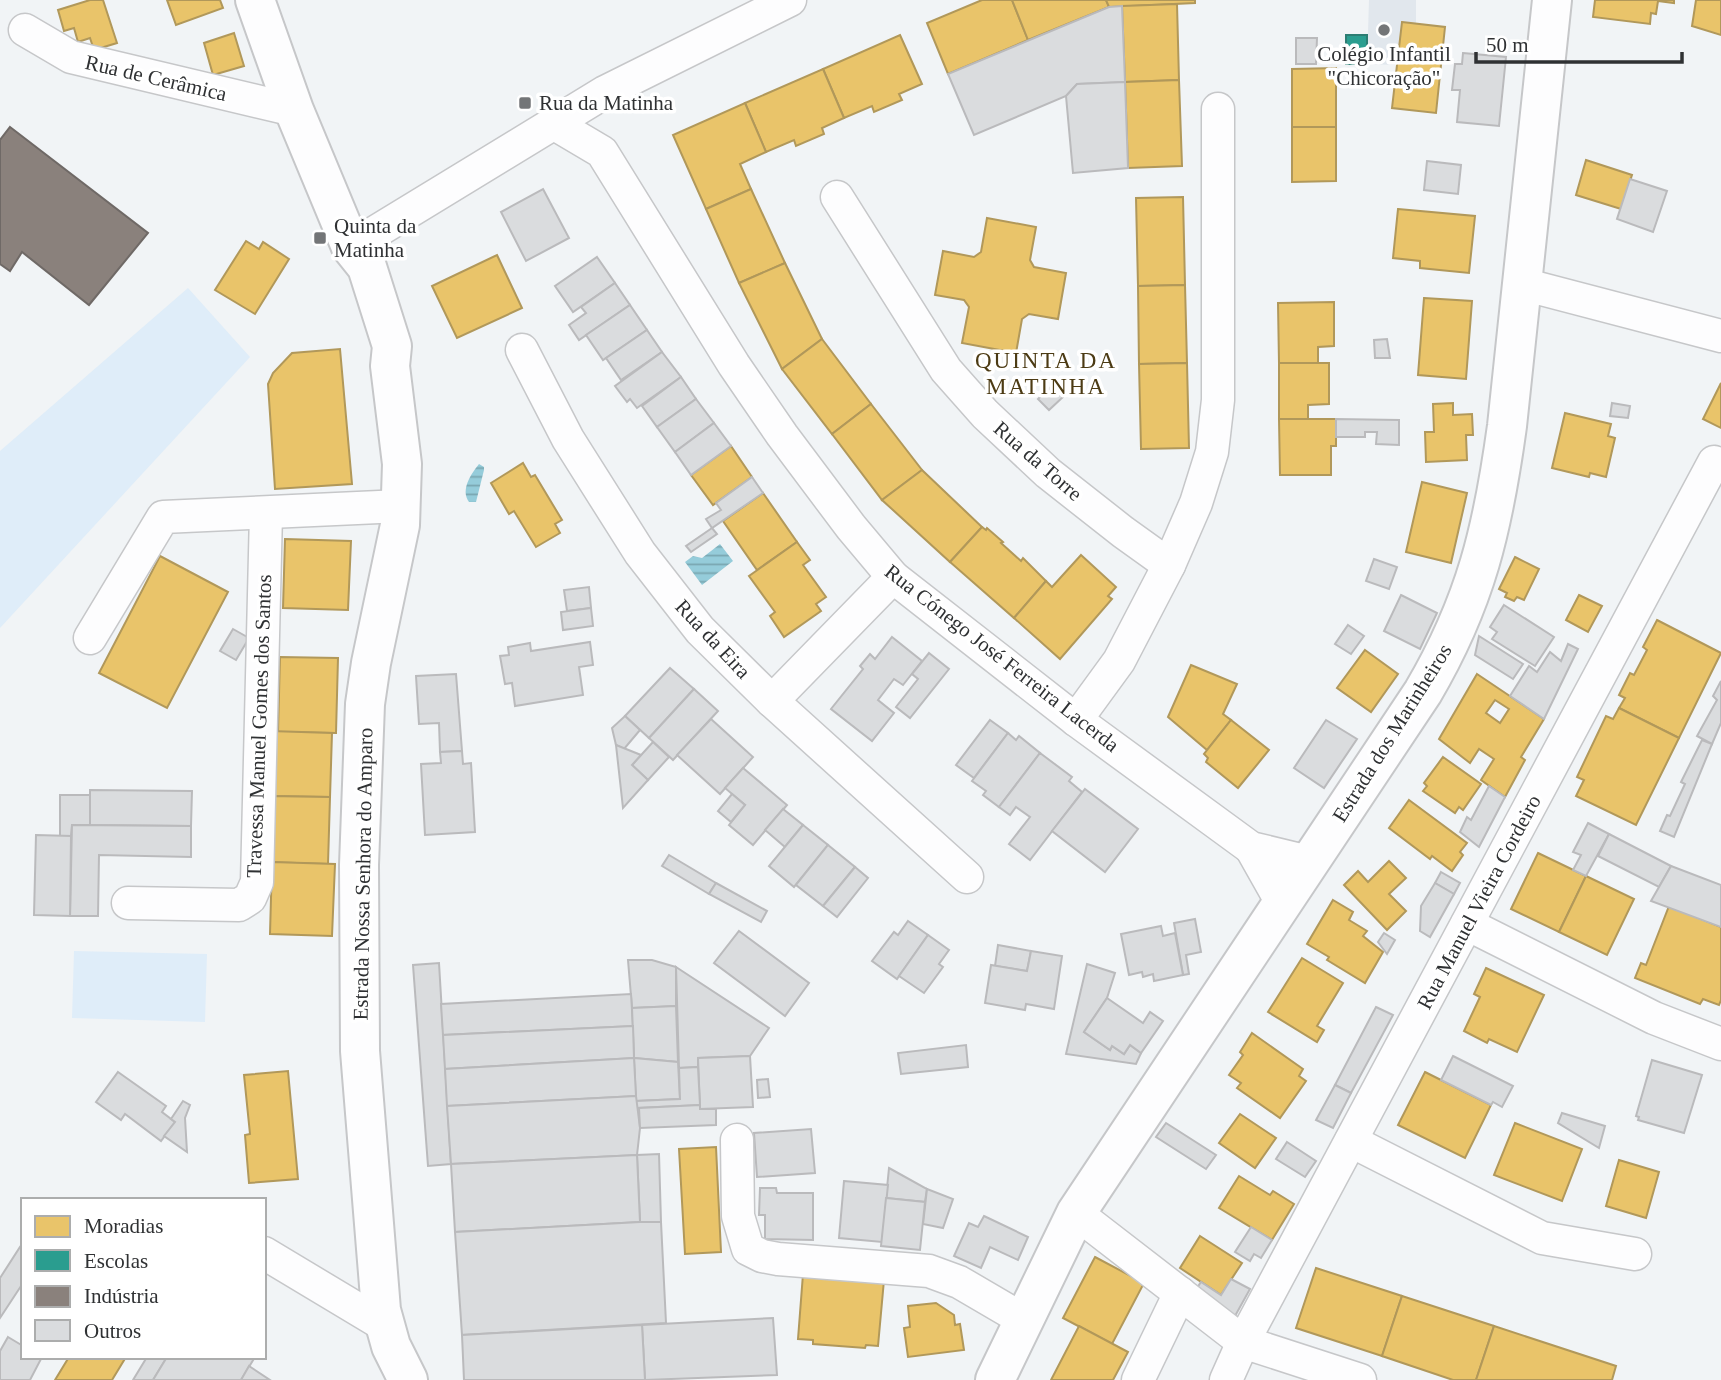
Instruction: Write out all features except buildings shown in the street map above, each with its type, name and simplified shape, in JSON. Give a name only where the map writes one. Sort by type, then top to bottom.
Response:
[{"type":"street","name":"Estrada Nossa Senhora do Amparo","points":[[255,0],[294,110],[351,247],[352,271],[378,350],[390,366],[402,464],[398,540],[371,663],[365,704],[359,865],[360,1051],[384,1325],[408,1380]]},
{"type":"street","points":[[351,247],[605,92],[790,0]]},
{"type":"street","name":"Estrada dos Marinheiros","points":[[995,1380],[1076,1213],[1423,692],[1448,647],[1474,585],[1491,527],[1499,484],[1552,0]]},
{"type":"street","name":"Rua de Cerâmica","points":[[24,30],[71,57],[294,110]]},
{"type":"street","points":[[602,152],[605,92]]},
{"type":"street","points":[[1076,720],[1119,661],[1169,565],[1196,503],[1208,464],[1217,400],[1218,110]]},
{"type":"street","name":"Rua Cónego José Ferreira Lacerda","points":[[553,123],[602,152],[748,385],[851,527],[893,577],[1076,720],[1251,848],[1309,862]]},
{"type":"street","name":"Rua da Torre","points":[[837,197],[946,370],[985,414],[1048,473],[1123,533],[1169,565]]},
{"type":"street","points":[[1522,284],[1721,336]]},
{"type":"street","name":"Rua da Eira","points":[[522,350],[568,439],[640,553],[699,630],[772,701],[967,877]]},
{"type":"street","name":"Rua Manuel Vieira Cordeiro","points":[[1226,1380],[1243,1342],[1714,461]]},
{"type":"street","points":[[90,638],[163,517],[401,506]]},
{"type":"street","name":"Travessa Manuel Gomes dos Santos","points":[[128,903],[239,905],[250,898],[257,882],[266,513]]},
{"type":"street","points":[[772,701],[893,577]]},
{"type":"street","name":"Rua Cónego José Ferreira Lacerda","points":[[1251,848],[1282,903]]},
{"type":"street","points":[[1467,924],[1654,1018],[1721,1045]]},
{"type":"street","points":[[737,1140],[738,1216],[748,1249],[762,1256],[778,1259],[929,1271],[959,1282],[1024,1320]]},
{"type":"street","points":[[1351,1141],[1542,1238],[1635,1254]]},
{"type":"street","points":[[1076,1213],[1243,1342],[1360,1380]]},
{"type":"street","points":[[266,1254],[384,1325]]},
{"type":"street","points":[[1138,1380],[1180,1293]]},
{"type":"shaded area","name":"Colégio Infantil \"Chicoração\"","points":[[1369,0],[1416,0],[1416,24],[1402,23],[1397,65],[1367,64]]},
{"type":"shaded area","points":[[188,288],[250,357],[0,628],[0,451]]},
{"type":"shaded area","points":[[74,951],[207,954],[205,1022],[72,1018]]},
{"type":"water","points":[[479,464],[484,470],[476,502],[469,502],[466,487]]},
{"type":"water","points":[[720,544],[733,561],[702,585],[685,562],[693,556],[702,558]]},
{"type":"place","name":"Colégio Infantil \"Chicoração\"","points":[[1384,30]]},
{"type":"place","name":"Rua da Matinha","points":[[525,103]]},
{"type":"place","name":"Quinta da Matinha","points":[[320,238]]},
{"type":"district","name":"QUINTA DA MATINHA","points":[[1046,373]]}]
